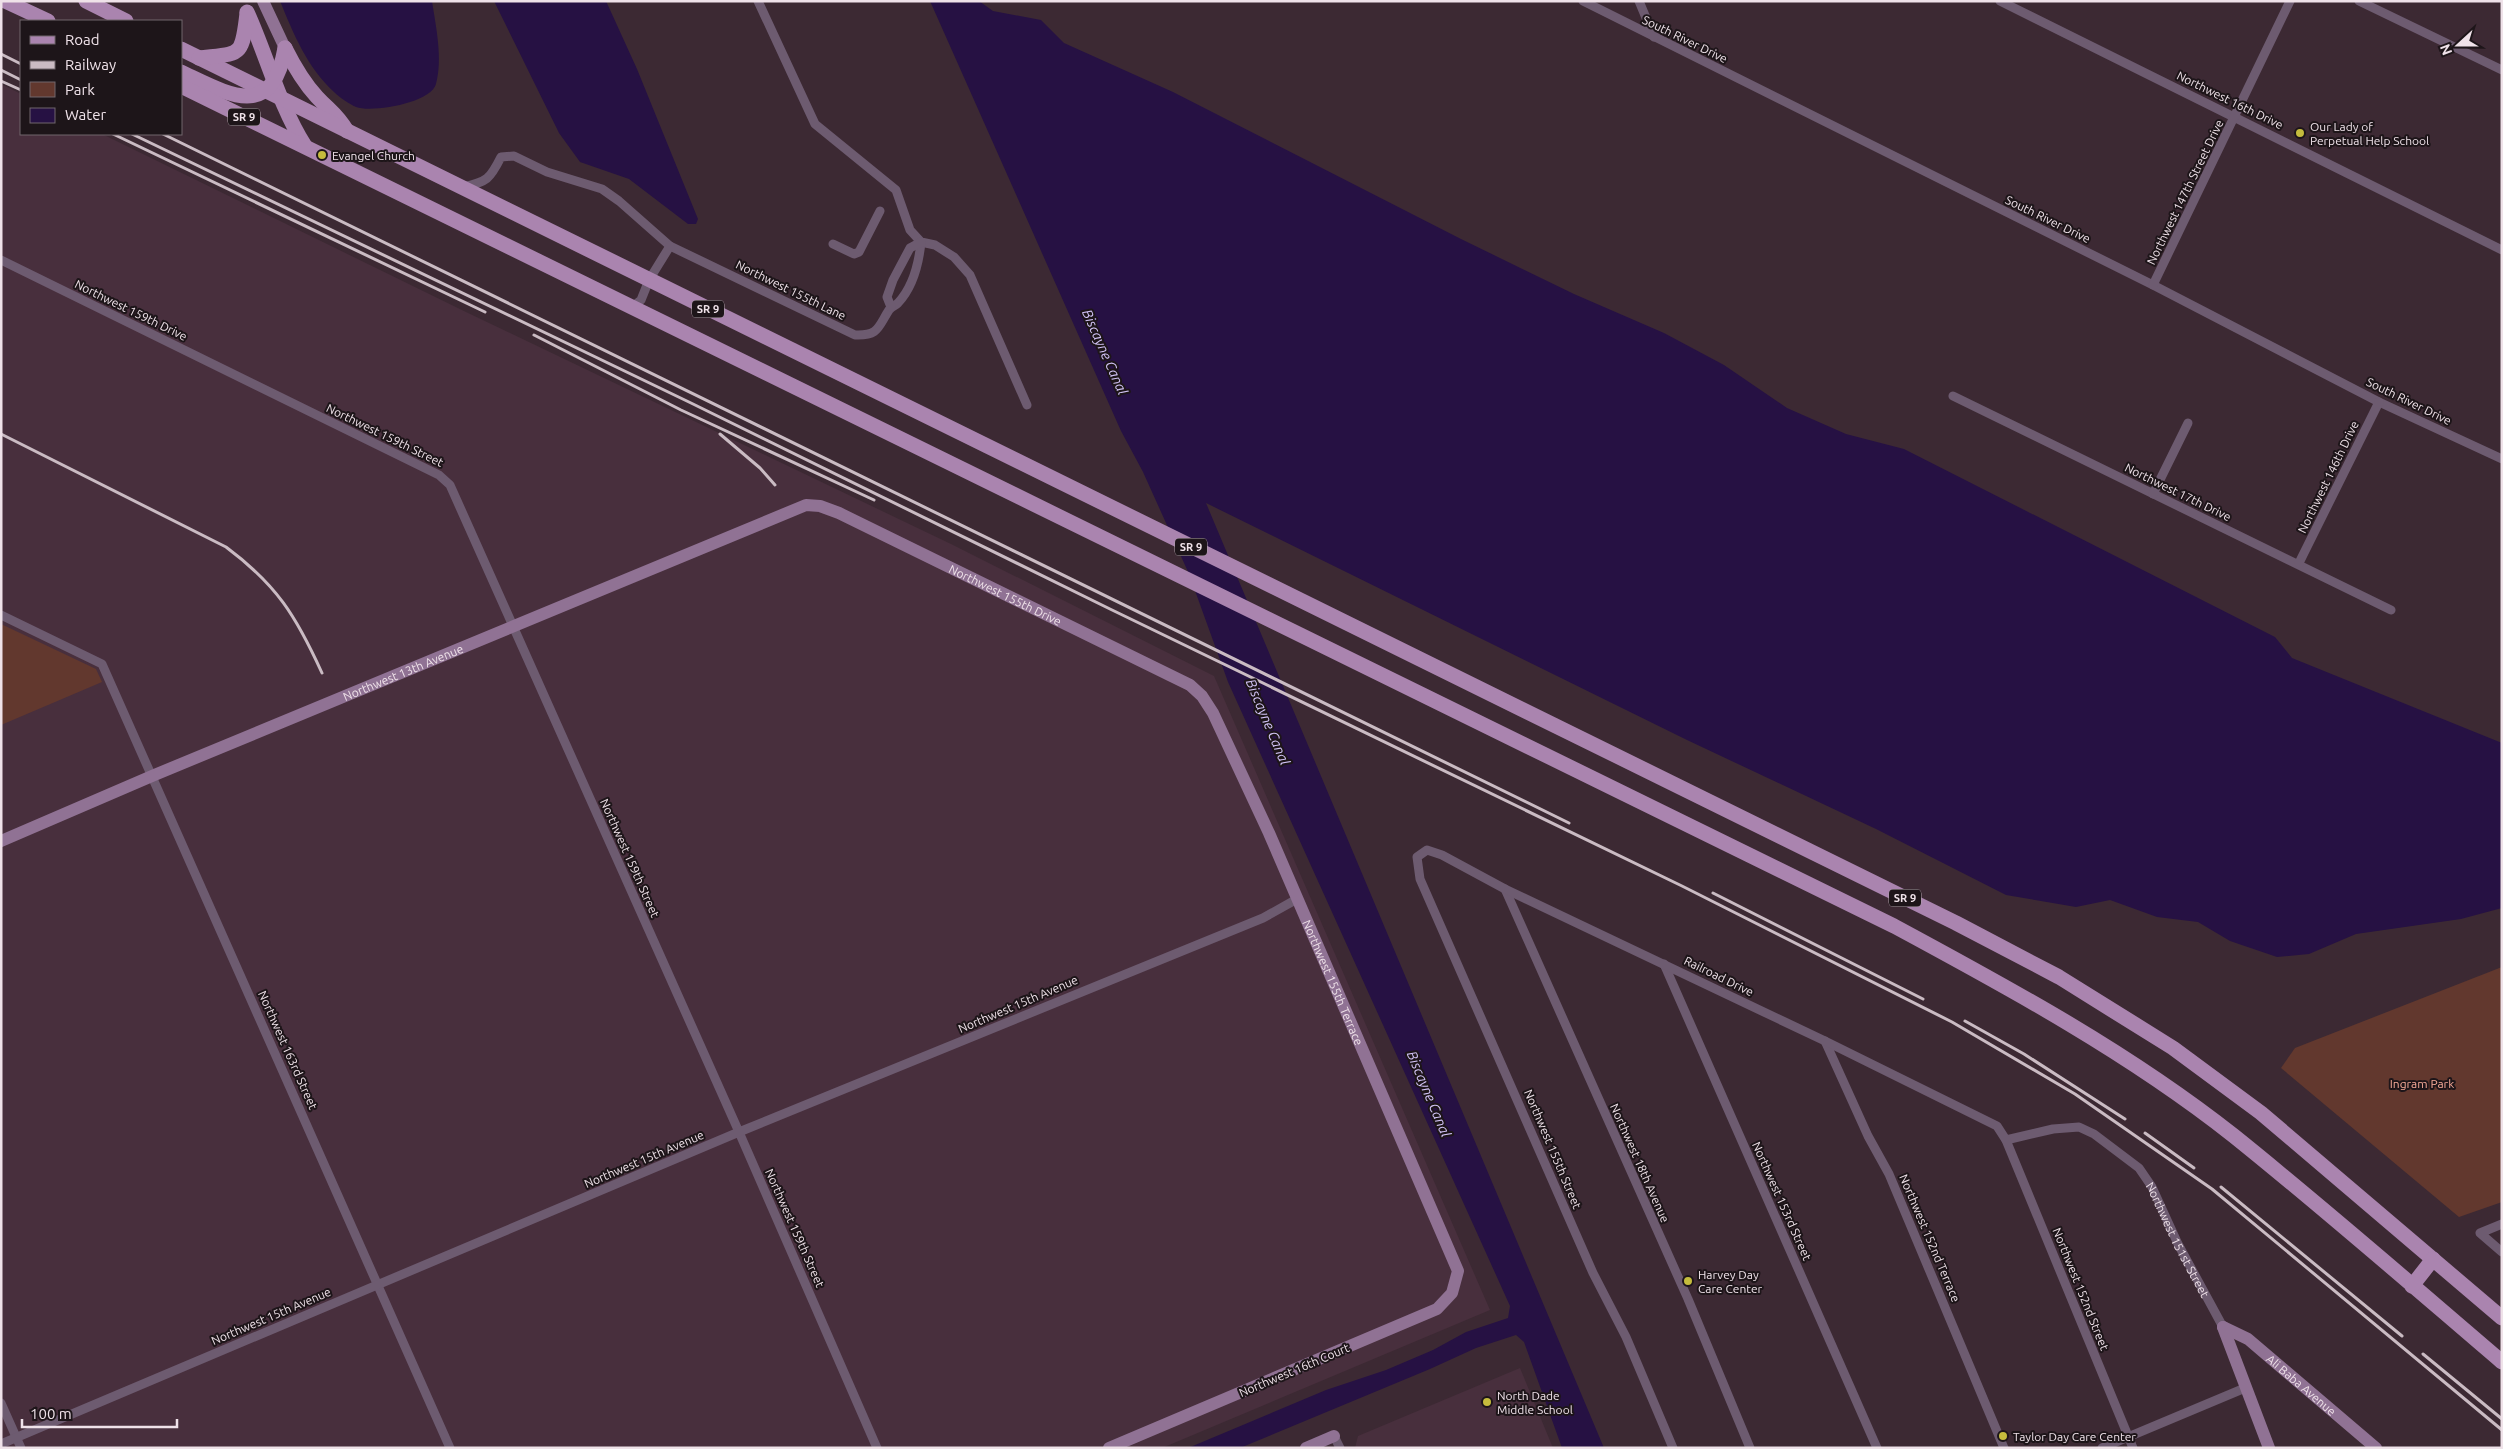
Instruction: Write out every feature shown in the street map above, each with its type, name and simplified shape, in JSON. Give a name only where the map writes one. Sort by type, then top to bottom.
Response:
[{"type":"main road","points":[[5,1],[46,20]]},
{"type":"main road","points":[[86,1],[124,20]]},
{"type":"main road","points":[[198,58],[226,56],[238,50],[245,39],[245,7]]},
{"type":"main road","points":[[245,7],[264,49],[270,86],[281,100],[291,124],[306,147]]},
{"type":"main road","points":[[182,72],[235,97],[252,96],[270,86],[281,70],[285,48]]},
{"type":"main road","points":[[285,48],[296,72],[316,96],[337,114],[347,131]]},
{"type":"main road","name":"SR 9","points":[[182,50],[198,58],[270,86]]},
{"type":"main road","name":"SR 9","points":[[182,86],[1894,926],[2025,997],[2134,1065],[2233,1136],[2502,1362]]},
{"type":"main road","name":"SR 9","points":[[281,100],[1948,919],[2059,977],[2172,1048],[2261,1113],[2502,1318]]},
{"type":"main road","points":[[2412,1286],[2433,1259]]},
{"type":"street","points":[[264,1],[285,48]]},
{"type":"street","points":[[758,1],[814,124],[896,190],[910,230],[921,242],[935,244],[954,258],[970,276],[1026,405]]},
{"type":"street","name":"South River Drive","points":[[1583,1],[2153,285],[2379,402],[2502,459]]},
{"type":"street","points":[[1639,1],[1654,37]]},
{"type":"street","name":"Northwest 16th Drive","points":[[2000,1],[2502,250]]},
{"type":"street","name":"Northwest 147th Street Drive","points":[[2153,285],[2236,117],[2290,1]]},
{"type":"street","points":[[2359,1],[2502,70]]},
{"type":"street","name":"Northwest 155th Lane","points":[[461,187],[479,184],[489,179],[501,157],[514,156],[547,172],[602,189],[619,200],[670,246],[856,335],[868,335],[877,331],[890,307],[898,303],[917,269],[921,242]]},
{"type":"street","points":[[833,244],[854,254],[859,252],[880,211]]},
{"type":"street","name":"Northwest 155th Lane","points":[[890,307],[887,297],[893,280],[910,248],[921,242]]},
{"type":"street","points":[[632,307],[641,300],[649,280],[670,246]]},
{"type":"street","name":"Northwest 159th Drive","points":[[1,260],[250,382]]},
{"type":"street","name":"Northwest 159th Street","points":[[250,382],[438,475],[450,485],[739,1132],[877,1448]]},
{"type":"street","name":"Northwest 17th Drive","points":[[1952,396],[2299,563],[2391,610]]},
{"type":"street","name":"Northwest 146th Drive","points":[[2299,563],[2379,402]]},
{"type":"street","points":[[2153,494],[2188,423]]},
{"type":"street","name":"Northwest 13th Avenue","points":[[1,841],[152,776],[806,505]]},
{"type":"street","name":"Northwest 155th Drive","points":[[806,505],[820,506],[839,513],[1190,685],[1202,696]]},
{"type":"street","name":"Northwest 163rd Street","points":[[1,615],[102,664],[379,1284],[450,1448]]},
{"type":"street","name":"Northwest 155th Terrace","points":[[1202,696],[1221,730],[1298,898],[1458,1271]]},
{"type":"street","name":"Railroad Drive","points":[[1417,857],[1427,850],[1442,855],[1505,889],[1825,1041],[1996,1126],[2006,1140]]},
{"type":"street","name":"Northwest 155th Street","points":[[1417,857],[1420,879],[1593,1273],[1626,1337],[1672,1448]]},
{"type":"street","name":"Northwest 18th Avenue","points":[[1505,889],[1684,1290],[1750,1448]]},
{"type":"street","name":"Northwest 15th Avenue","points":[[1,1444],[739,1132],[1263,918],[1298,898]]},
{"type":"street","name":"Northwest 153rd Street","points":[[1664,964],[1877,1448]]},
{"type":"street","name":"Northwest 152nd Terrace","points":[[1825,1041],[1868,1136],[1889,1174],[2004,1448]]},
{"type":"street","name":"Northwest 151st Street","points":[[2006,1140],[2053,1130],[2079,1127],[2094,1134],[2139,1168],[2152,1187],[2178,1244],[2223,1327],[2269,1448]]},
{"type":"street","name":"Northwest 152nd Street","points":[[2006,1140],[2133,1448]]},
{"type":"street","points":[[2502,1224],[2480,1233],[2502,1252]]},
{"type":"street","name":"Northwest 16th Court","points":[[1109,1448],[1437,1309],[1452,1294],[1458,1271]]},
{"type":"street","name":"Ali Baba Avenue","points":[[2223,1327],[2248,1340],[2376,1448]]},
{"type":"street","points":[[2102,1448],[2245,1388]]},
{"type":"street","points":[[1,1404],[20,1448]]},
{"type":"street","points":[[1306,1448],[1337,1442]]},
{"type":"shaded area","points":[[1,84],[20,94],[20,135],[104,135],[466,312],[951,544],[1214,676],[1490,1310],[1162,1448],[1,1448]]},
{"type":"shaded area","name":"North Dade Middle School","points":[[1520,1368],[1553,1448],[1355,1448],[1358,1436]]},
{"type":"green space","points":[[1,624],[96,669],[102,682],[1,725]]},
{"type":"green space","name":"Ingram Park","points":[[2502,967],[2502,1202],[2459,1217],[2281,1068],[2295,1048]]},
{"type":"water","points":[[280,1],[432,1],[439,54],[436,84],[432,91],[424,96],[400,105],[375,109],[353,106],[336,94],[316,72],[296,38]]},
{"type":"water","points":[[494,1],[606,1],[637,69],[698,219],[696,224],[688,224],[629,179],[580,162],[559,133]]},
{"type":"water","name":"Biscayne Canal","points":[[930,1],[979,1],[993,11],[1041,20],[1064,43],[1173,92],[1461,239],[1574,294],[1664,333],[1724,365],[1787,408],[1846,434],[1904,449],[2275,637],[2292,658],[2502,743],[2502,908],[2461,919],[2356,934],[2309,954],[2277,957],[2230,941],[2198,922],[2157,917],[2110,900],[2076,907],[2006,895],[1876,829],[1687,740],[1206,503],[1604,1448],[1562,1448],[1524,1342],[1516,1335],[1476,1348],[1240,1448],[1188,1448],[1326,1390],[1386,1370],[1433,1350],[1466,1332],[1508,1318],[1510,1306],[1228,682],[1189,574],[1143,472],[1121,431]]},
{"type":"railway","points":[[1,54],[20,64]]},
{"type":"railway","points":[[1,70],[20,80]]},
{"type":"railway","points":[[1,81],[20,90]]},
{"type":"railway","points":[[115,135],[485,312]]},
{"type":"railway","points":[[134,135],[691,403],[1110,609],[1682,886],[1952,1022],[2075,1094],[2212,1189],[2502,1430]]},
{"type":"railway","points":[[165,135],[1569,823]]},
{"type":"railway","points":[[534,335],[681,410],[874,500]]},
{"type":"railway","points":[[1,434],[226,547],[259,575],[283,603],[294,618],[322,673]]},
{"type":"railway","points":[[720,434],[760,468],[775,485]]},
{"type":"railway","points":[[1713,893],[1923,999]]},
{"type":"railway","points":[[1965,1021],[2024,1054],[2125,1119]]},
{"type":"railway","points":[[2145,1133],[2194,1168]]},
{"type":"railway","points":[[2221,1187],[2402,1336]]},
{"type":"railway","points":[[2423,1354],[2502,1419]]},
{"type":"place","name":"Our Lady of Perpetual Help School","points":[[2300,133]]},
{"type":"place","name":"Evangel Church","points":[[322,155]]},
{"type":"place","name":"Harvey Day Care Center","points":[[1688,1281]]},
{"type":"place","name":"North Dade Middle School","points":[[1487,1402]]},
{"type":"place","name":"Taylor Day Care Center","points":[[2003,1436]]}]
